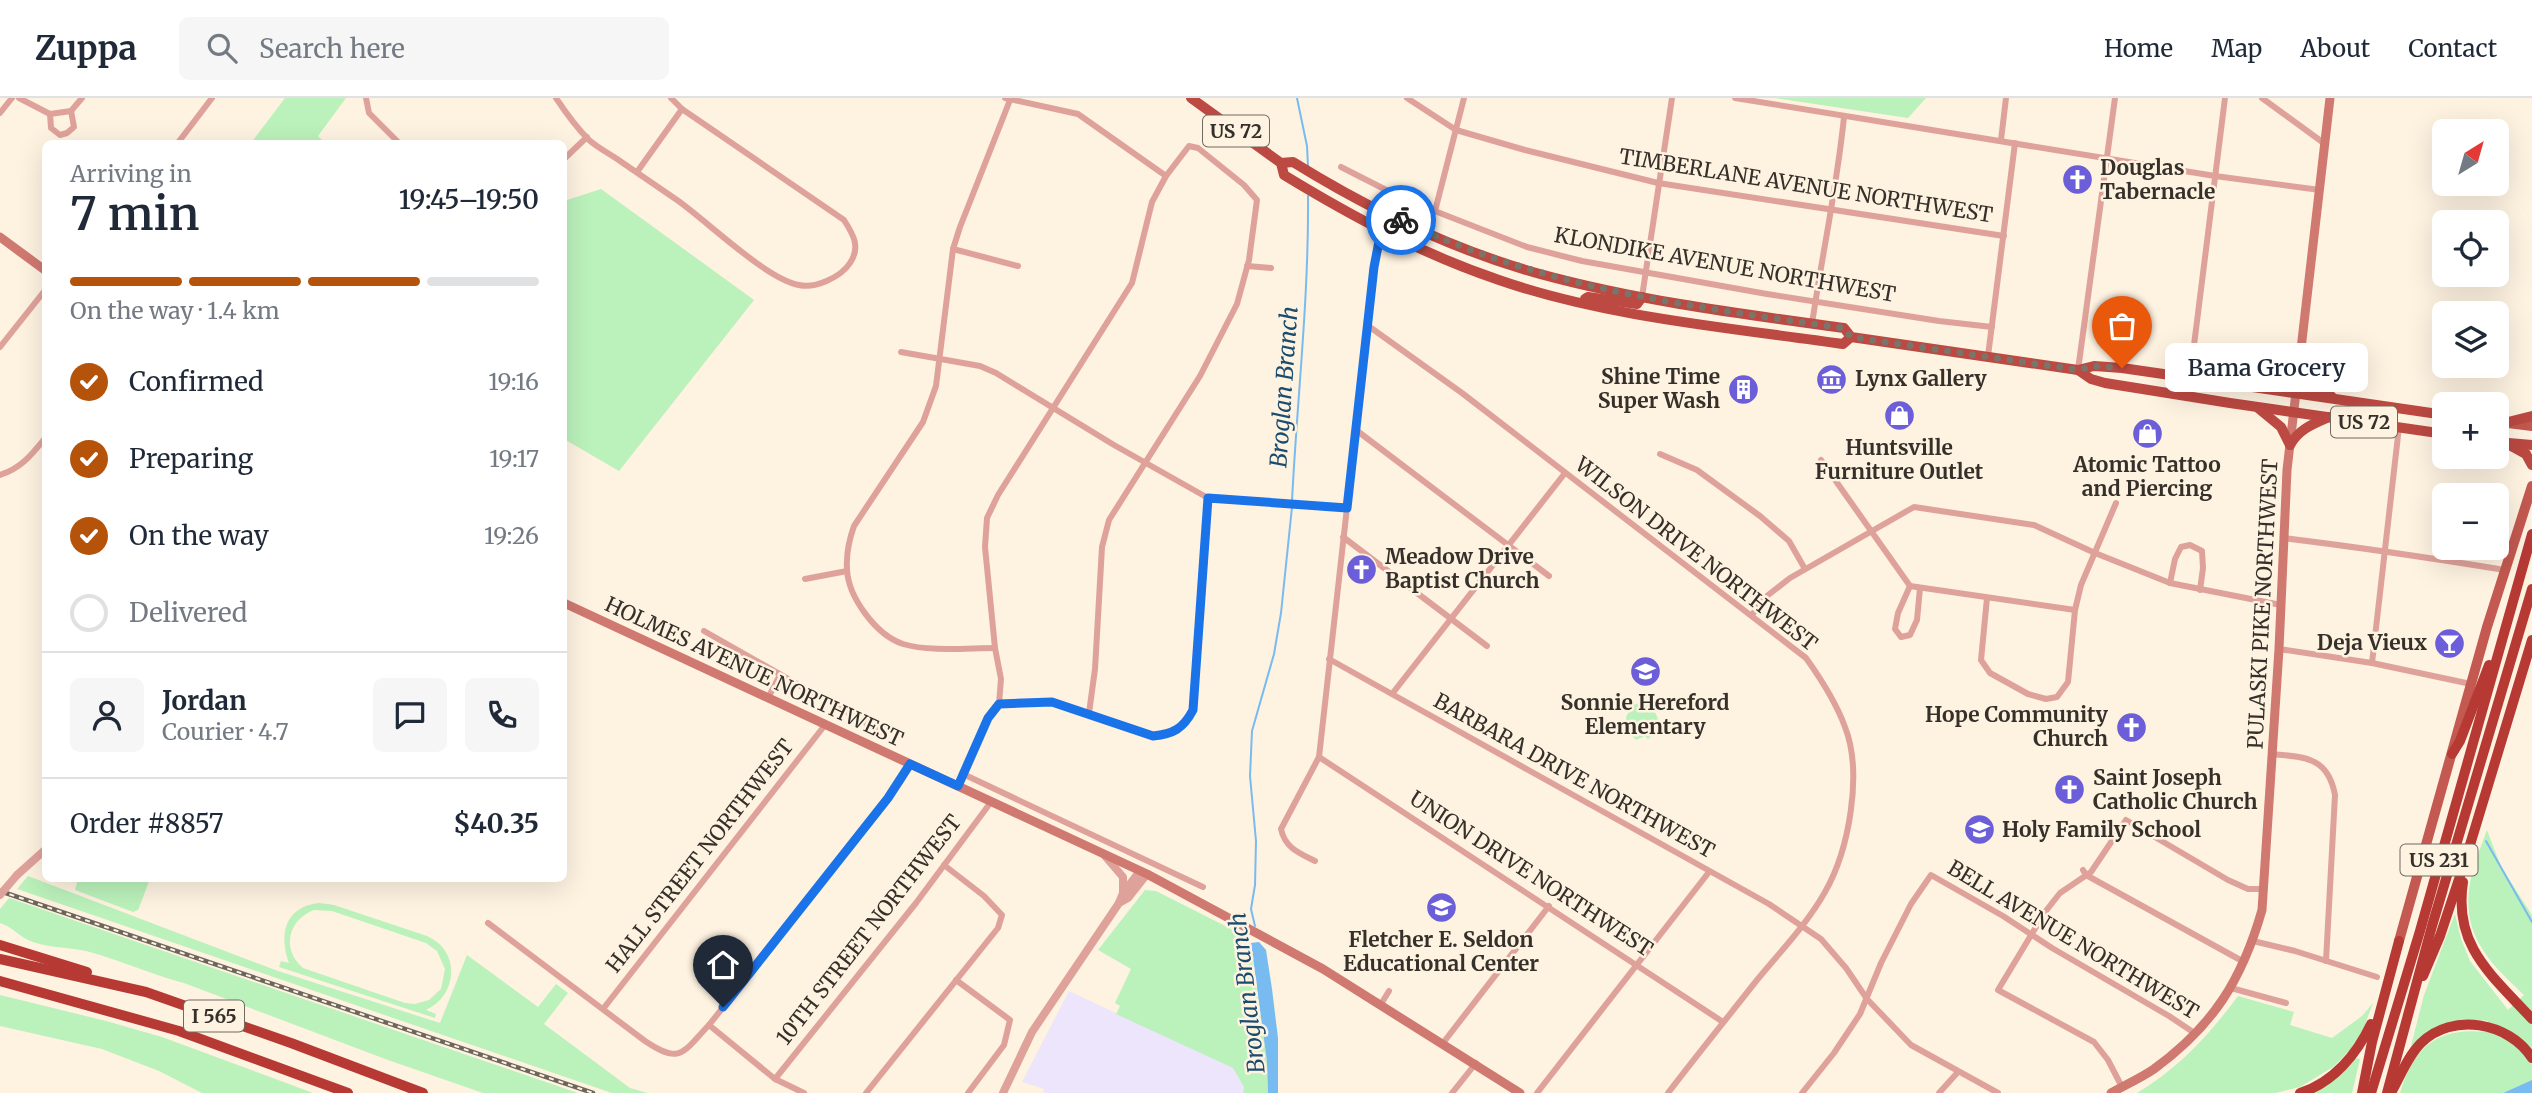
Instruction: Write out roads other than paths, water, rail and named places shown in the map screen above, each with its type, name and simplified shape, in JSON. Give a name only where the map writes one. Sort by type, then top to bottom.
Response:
[{"type":"highway","name":"US 72","points":[[1191,98],[1281,163],[1293,162],[1328,184],[1456,245],[1539,274],[1642,298],[1844,328],[1851,337],[2078,370],[2094,366],[2122,368],[2432,413]]},
{"type":"highway","name":"US 72","points":[[1281,163],[1284,176],[1381,231],[1427,253],[1500,281],[1610,310],[1843,344],[1851,337]]},
{"type":"highway","points":[[1580,302],[1588,297],[1637,304],[1642,298]]},
{"type":"highway","points":[[1714,325],[1717,318],[1764,323],[1770,317]]},
{"type":"highway","points":[[2262,387],[2299,362],[2318,386],[2334,398]]},
{"type":"highway","name":"US 72","points":[[2078,370],[2091,379],[2105,383],[2432,432]]},
{"type":"highway","points":[[2259,408],[2281,427],[2290,445]]},
{"type":"highway","points":[[2509,420],[2532,416]]},
{"type":"highway","points":[[2290,445],[2295,436],[2305,428],[2329,417]]},
{"type":"highway","points":[[2509,443],[2532,445]]},
{"type":"highway","points":[[2509,446],[2526,454],[2532,465]]},
{"type":"highway","name":"US 231","points":[[2371,1093],[2532,534]]},
{"type":"highway","name":"US 231","points":[[2389,1093],[2432,926],[2532,589]]},
{"type":"highway","points":[[2452,754],[2460,741],[2477,690],[2505,627]]},
{"type":"highway","points":[[2505,729],[2517,635]]},
{"type":"highway","points":[[2416,988],[2430,962],[2466,858],[2532,640]]},
{"type":"highway","points":[[2466,858],[2462,916],[2473,952],[2500,984],[2532,1012]]},
{"type":"highway","points":[[2362,1093],[2399,941]]},
{"type":"highway","points":[[0,945],[146,992]]},
{"type":"highway","name":"I 565","points":[[0,959],[146,992],[423,1093]]},
{"type":"highway","name":"I 565","points":[[0,981],[179,1031],[348,1093]]},
{"type":"highway","points":[[2517,1000],[2532,1019]]},
{"type":"highway","points":[[2300,1093],[2328,1080],[2347,1062],[2362,1043],[2382,1003]]},
{"type":"highway","points":[[2389,1093],[2408,1059],[2427,1039],[2454,1027],[2487,1026],[2515,1038],[2532,1058]]},
{"type":"main road","name":"PULASKI PIKE NORTHWEST","points":[[2111,1093],[2152,1070],[2196,1034],[2231,988],[2253,941],[2262,910],[2290,445],[2330,98]]},
{"type":"main road","points":[[0,237],[42,268]]},
{"type":"main road","points":[[2509,423],[2532,426]]},
{"type":"main road","points":[[2399,941],[2471,684],[2532,485]]},
{"type":"main road","name":"HOLMES AVENUE NORTHWEST","points":[[567,604],[1144,873],[1279,944],[1443,1042],[1520,1093]]},
{"type":"street","points":[[0,113],[12,98]]},
{"type":"street","points":[[19,98],[50,114],[71,111],[82,98]]},
{"type":"street","points":[[180,140],[212,98]]},
{"type":"street","points":[[366,98],[369,113],[396,140]]},
{"type":"street","points":[[556,98],[587,136],[781,279],[800,286],[817,284],[836,276],[849,265],[857,250],[854,235],[844,220],[682,109],[671,98]]},
{"type":"street","name":"TIMBERLANE AVENUE NORTHWEST","points":[[1407,98],[1456,130],[1658,183],[2004,236]]},
{"type":"street","points":[[1436,211],[1464,98]]},
{"type":"street","points":[[1642,298],[1672,98]]},
{"type":"street","points":[[1735,98],[2215,176],[2320,190]]},
{"type":"street","points":[[2001,140],[2006,98]]},
{"type":"street","points":[[2078,370],[2115,98]]},
{"type":"street","points":[[2190,377],[2225,98]]},
{"type":"street","points":[[2263,98],[2325,144]]},
{"type":"street","points":[[995,648],[922,648],[901,643],[880,630],[866,615],[852,589],[847,571],[848,545],[854,526],[923,422],[936,386],[953,249],[960,227],[1008,99],[1078,114],[1166,176]]},
{"type":"street","points":[[637,172],[682,109]]},
{"type":"street","points":[[50,114],[51,128],[60,135],[66,134],[74,127],[71,111]]},
{"type":"street","points":[[1812,324],[1832,209],[1844,117]]},
{"type":"street","points":[[567,156],[587,136]]},
{"type":"street","points":[[1988,356],[2015,143]]},
{"type":"street","points":[[958,786],[988,718],[999,704],[1001,679],[995,648],[985,547],[987,518],[998,495],[1132,283],[1153,202],[1166,176],[1189,146],[1198,148],[1257,200],[1247,266],[1237,304],[1220,340],[1109,520],[1102,547],[1095,669],[1089,713]]},
{"type":"street","name":"KLONDIKE AVENUE NORTHWEST","points":[[1341,167],[1404,199],[1527,247],[1582,261],[1939,321],[1992,327]]},
{"type":"street","points":[[1315,861],[1289,847],[1281,829],[1319,757],[1367,325],[1381,231],[1390,214]]},
{"type":"street","points":[[953,249],[1018,266]]},
{"type":"street","points":[[1247,266],[1271,268]]},
{"type":"street","points":[[0,347],[42,294]]},
{"type":"street","name":"WILSON DRIVE NORTHWEST","points":[[1367,325],[1462,393],[1806,658],[1825,685],[1846,729],[1853,766],[1850,813],[1841,860],[1825,893],[1668,1093]]},
{"type":"street","points":[[901,352],[979,366],[996,373],[1208,498],[1347,508]]},
{"type":"street","points":[[2372,663],[2399,427]]},
{"type":"street","points":[[1356,430],[1549,576]]},
{"type":"street","points":[[0,475],[25,462],[42,441]]},
{"type":"street","points":[[1660,454],[1697,470],[1760,516],[1789,541],[1805,569]]},
{"type":"street","points":[[1821,460],[1910,586],[2075,610]]},
{"type":"street","points":[[1392,694],[1564,473]]},
{"type":"street","points":[[999,704],[1052,702],[1153,736],[1170,734],[1185,725],[1193,710],[1208,498]]},
{"type":"street","points":[[1987,598],[1981,660],[1990,673],[2028,694],[2046,699],[2057,697],[2068,682],[2075,610],[2081,585],[2116,502]]},
{"type":"street","points":[[1752,615],[1763,599],[1805,569],[1914,507],[2034,525],[2170,583],[2281,605]]},
{"type":"street","points":[[1343,537],[1487,646]]},
{"type":"street","points":[[2283,538],[2385,550],[2505,570]]},
{"type":"street","points":[[2170,583],[2175,559],[2181,547],[2190,545],[2202,551],[2200,590]]},
{"type":"street","points":[[804,579],[847,571]]},
{"type":"street","points":[[1910,586],[1898,613],[1895,629],[1901,637],[1910,635],[1917,620],[1920,587]]},
{"type":"street","points":[[704,631],[885,734]]},
{"type":"street","points":[[2279,649],[2372,663],[2471,684]]},
{"type":"street","name":"BARBARA DRIVE NORTHWEST","points":[[1329,659],[1769,904],[1821,939],[1846,968],[1867,999],[1911,1045],[1998,1093]]},
{"type":"street","points":[[768,698],[780,675]]},
{"type":"street","name":"HALL STREET NORTHWEST","points":[[603,1009],[825,725]]},
{"type":"street","points":[[2271,754],[2302,757],[2316,762],[2325,769],[2333,783],[2335,795],[2326,961]]},
{"type":"street","name":"UNION DRIVE NORTHWEST","points":[[1319,757],[1723,1022]]},
{"type":"street","points":[[488,923],[645,1041],[663,1053],[682,1053],[709,1025],[893,791],[910,764]]},
{"type":"street","points":[[963,774],[1203,887]]},
{"type":"street","name":"10TH STREET NORTHWEST","points":[[775,1079],[991,802]]},
{"type":"street","points":[[2122,1087],[2108,1060],[2094,1042],[1998,990],[2060,893],[2084,872],[2091,872],[2126,820],[2228,880],[2248,889],[2264,889]]},
{"type":"street","points":[[0,895],[42,853]]},
{"type":"street","points":[[1003,1093],[1032,1032],[1119,903],[1123,893],[1123,877],[1105,856]]},
{"type":"street","points":[[866,1093],[998,928],[1002,915],[984,896],[944,865]]},
{"type":"street","points":[[1536,1093],[1709,872]]},
{"type":"street","points":[[2084,872],[2183,931],[2244,962]]},
{"type":"street","points":[[1123,893],[1144,873]]},
{"type":"street","points":[[1119,903],[1128,898],[1144,873]]},
{"type":"street","name":"BELL AVENUE NORTHWEST","points":[[1867,999],[1911,904],[1931,875],[2196,1034]]},
{"type":"street","points":[[1443,1042],[1549,906]]},
{"type":"street","points":[[2253,941],[2295,951],[2377,977]]},
{"type":"street","points":[[956,980],[1010,1020],[1004,1045],[968,1093]]},
{"type":"street","points":[[2231,988],[2286,1003]]},
{"type":"street","points":[[1381,1004],[1389,991]]},
{"type":"street","points":[[1802,1093],[1835,1053],[1867,999]]},
{"type":"street","points":[[709,1025],[775,1079],[804,1093]]},
{"type":"street","points":[[1451,1093],[1476,1063]]},
{"type":"street","points":[[1939,1093],[1958,1072]]},
{"type":"water","points":[[1259,942],[1266,950],[1272,989],[1278,1038],[1278,1093],[1268,1093],[1267,1062],[1251,943]]},
{"type":"water","points":[[2532,1080],[2532,1093],[2503,1093]]},
{"type":"waterway","name":"Broglan Branch","points":[[1297,98],[1307,146],[1308,166]]},
{"type":"waterway","name":"Broglan Branch","points":[[1292,501],[1305,311],[1308,196]]},
{"type":"waterway","name":"Broglan Branch","points":[[1255,926],[1251,909],[1255,885],[1256,841],[1250,776],[1252,731],[1274,654],[1292,507]]},
{"type":"waterway","points":[[2486,841],[2532,922]]},
{"type":"railway","points":[[0,891],[593,1093]]},
{"type":"place","name":"Douglas Tabernacle","points":[[2077,180]]},
{"type":"place","name":"Bama Grocery","points":[[2122,368]]},
{"type":"place","name":"Lynx Gallery","points":[[1832,379]]},
{"type":"place","name":"Shine Time Super Wash","points":[[1743,389]]},
{"type":"place","name":"Huntsville Furniture Outlet","points":[[1899,416]]},
{"type":"place","name":"Atomic Tattoo and Piercing","points":[[2147,433]]},
{"type":"place","name":"Meadow Drive Baptist Church","points":[[1362,569]]},
{"type":"place","name":"Deja Vieux","points":[[2450,643]]},
{"type":"place","name":"Sonnie Hereford Elementary","points":[[1645,671]]},
{"type":"place","name":"Hope Community Church","points":[[2131,727]]},
{"type":"place","name":"Saint Joseph Catholic Church","points":[[2070,790]]},
{"type":"place","name":"Holy Family School","points":[[1979,830]]},
{"type":"place","name":"Fletcher E. Seldon Educational Center","points":[[1441,908]]}]
